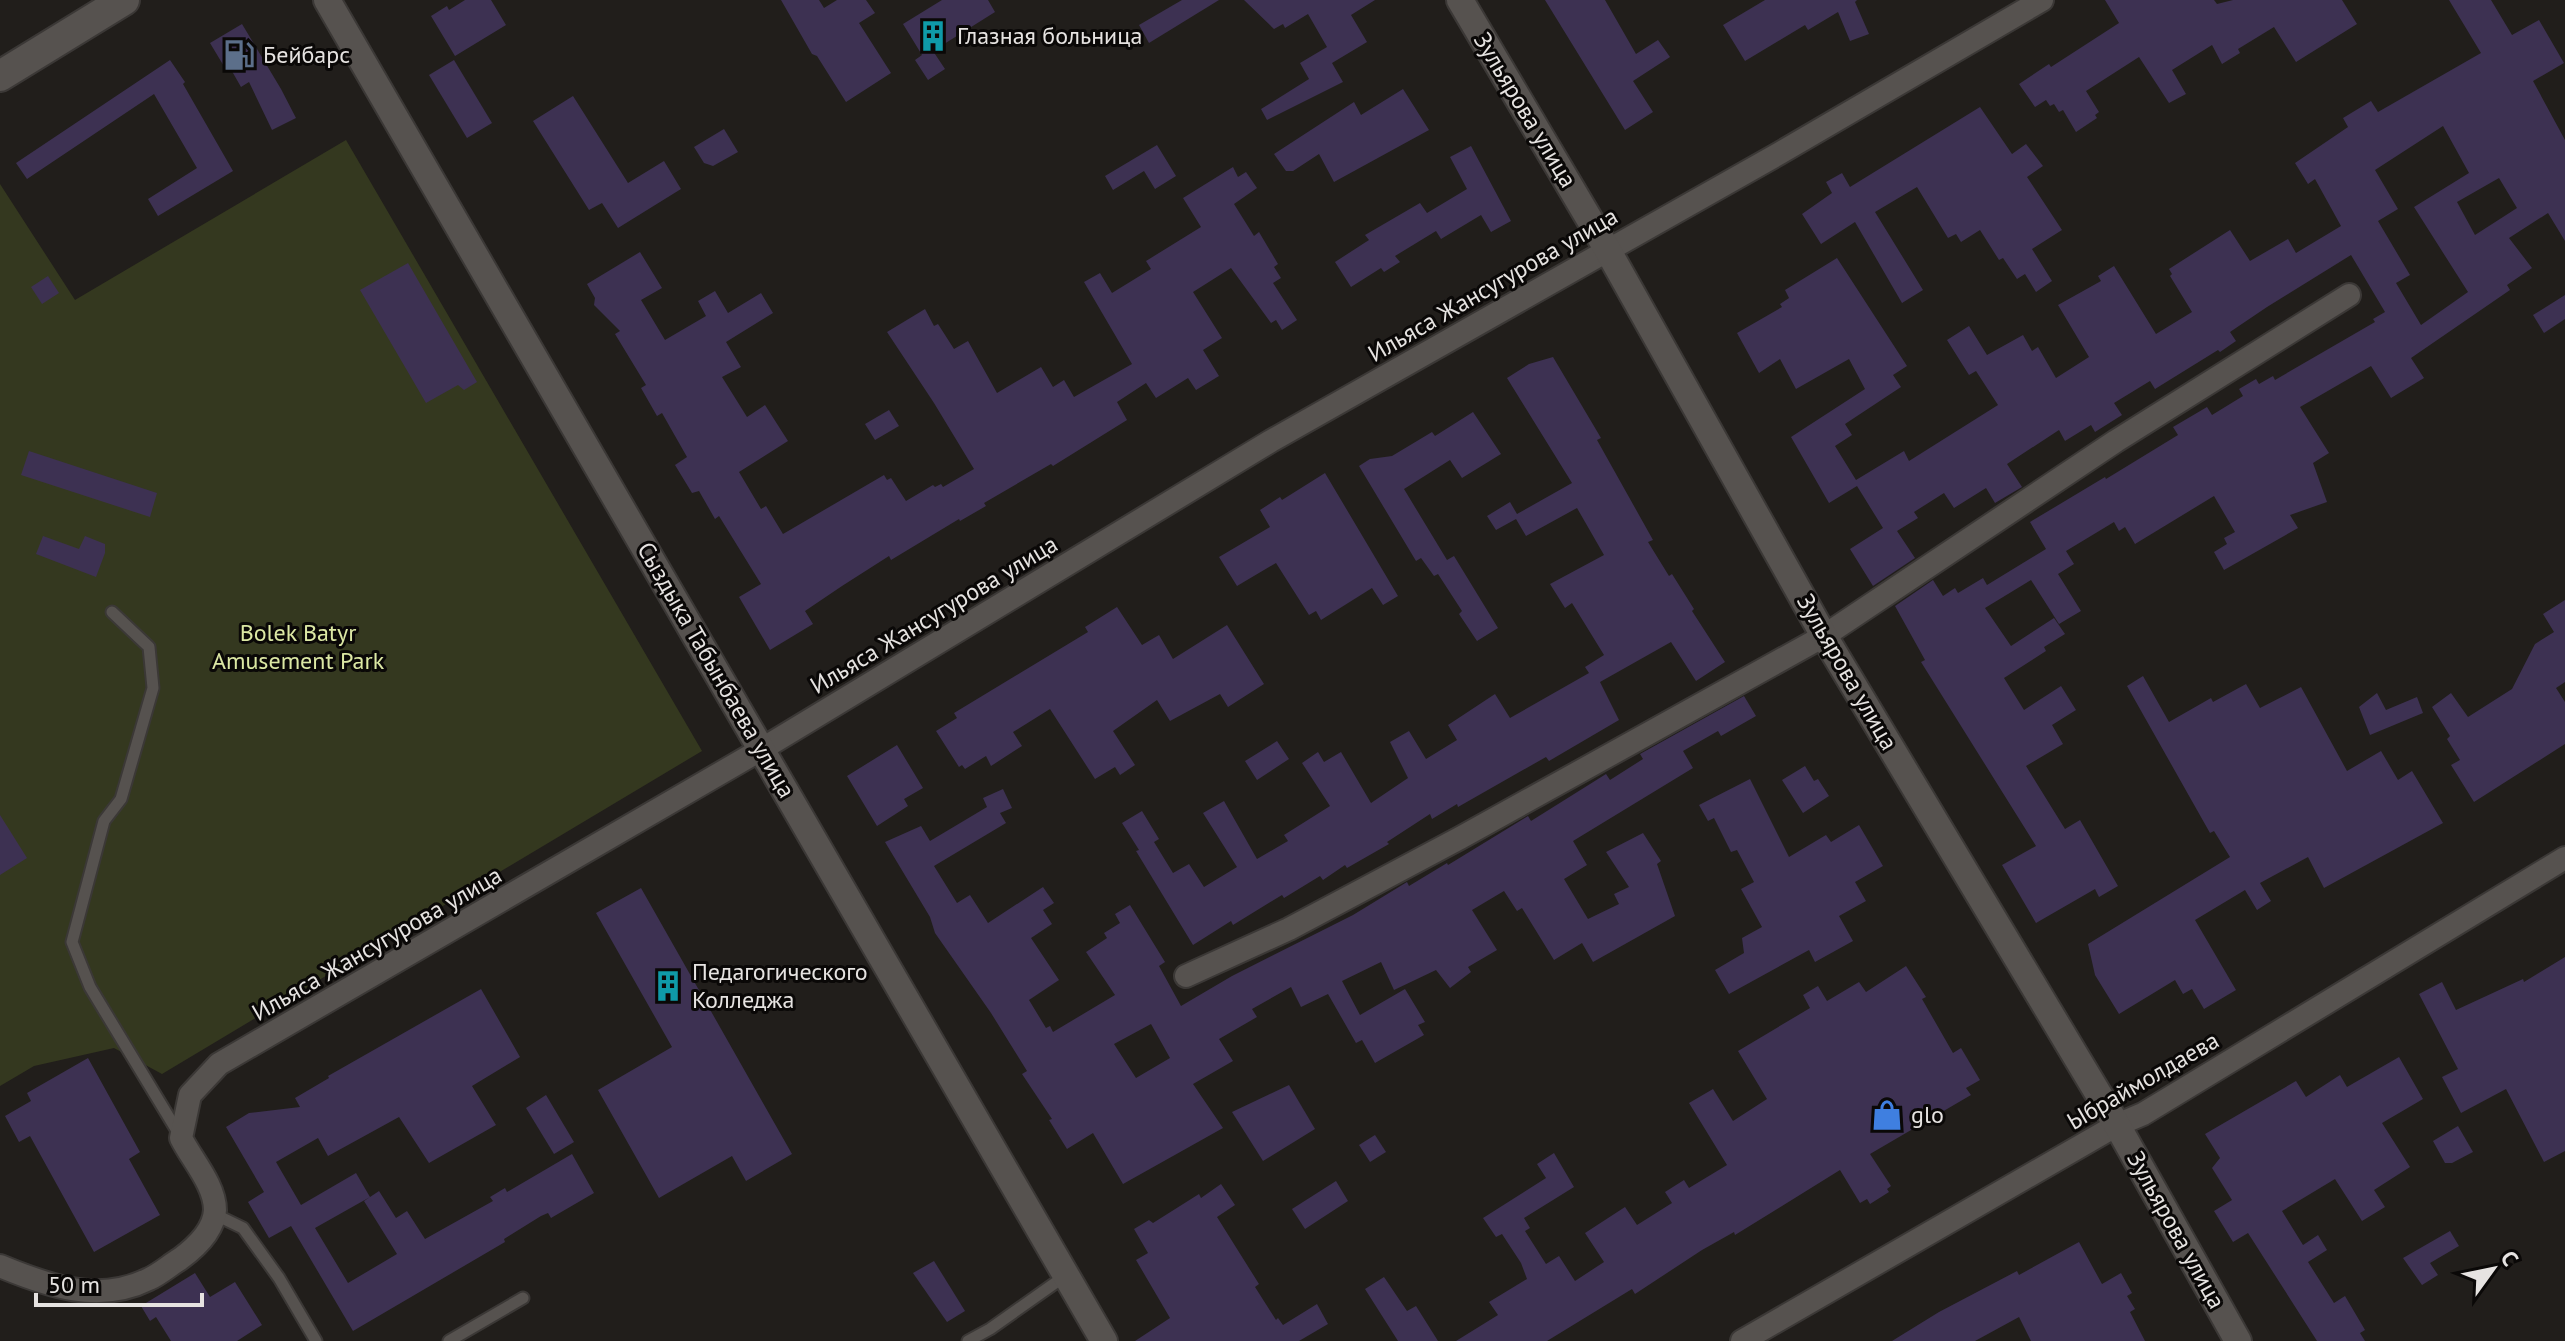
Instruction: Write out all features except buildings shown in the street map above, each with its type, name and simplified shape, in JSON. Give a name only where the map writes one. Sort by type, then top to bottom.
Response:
[{"type":"main road","points":[[0,76],[124,0]]},
{"type":"street","name":"Сыздыка Табынбаева улица","points":[[327,0],[1104,1341]]},
{"type":"street","name":"Зульярова улица","points":[[1460,0],[1607,249],[1824,636],[2117,1125],[2238,1341]]},
{"type":"street","name":"Ильяса Жансугурова улица","points":[[181,1138],[190,1095],[219,1064],[762,749],[1271,441],[1780,153],[2042,0]]},
{"type":"street","points":[[1186,976],[1289,929],[1460,838],[1824,636],[2116,441],[2349,295]]},
{"type":"street","name":"Ыбраймолдаева","points":[[1742,1341],[2117,1125],[2143,1114],[2565,858]]},
{"type":"street","points":[[0,1266],[63,1289],[110,1292],[149,1279],[189,1252],[213,1224],[213,1193],[181,1138]]},
{"type":"lane","points":[[112,612],[149,647],[153,688],[121,799],[104,821],[72,942],[90,987],[181,1138]]},
{"type":"lane","points":[[214,1214],[243,1228],[279,1278],[316,1341]]},
{"type":"lane","points":[[968,1341],[1066,1275]]},
{"type":"lane","points":[[449,1341],[523,1298]]},
{"type":"green space","name":"Bolek Batyr Amusement Park","points":[[346,140],[702,751],[162,1074],[114,1048],[34,1066],[0,1086],[0,184],[75,300]]},
{"type":"place","name":"Глазная больница","points":[[933,36]]},
{"type":"place","name":"Бейбарс","points":[[239,55]]},
{"type":"place","name":"Педагогического Колледжа","points":[[668,986]]},
{"type":"place","name":"glo","points":[[1887,1115]]}]
